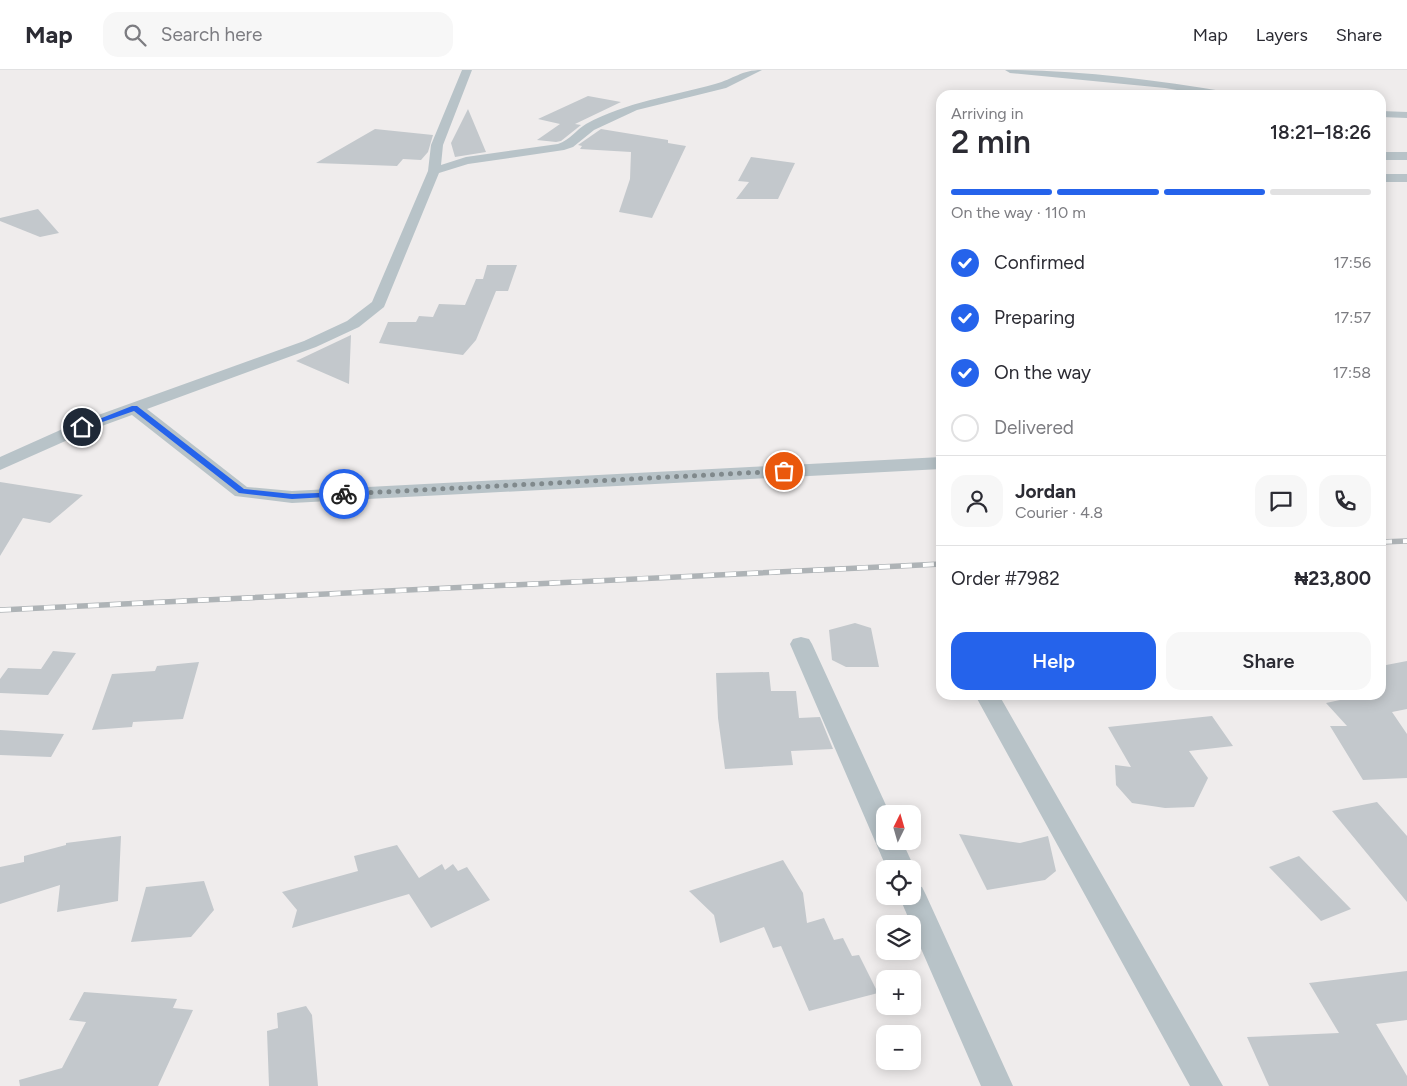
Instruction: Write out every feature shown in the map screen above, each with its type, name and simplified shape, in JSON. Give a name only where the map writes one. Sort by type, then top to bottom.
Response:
[{"type":"street","points":[[0,464],[82,427],[310,344],[353,324],[379,304],[434,171],[437,145],[466,70]]},
{"type":"street","points":[[434,171],[466,161],[560,147],[569,144],[590,127],[633,108],[722,86],[757,70]]},
{"type":"street","points":[[1010,70],[1166,85],[1197,90]]},
{"type":"street","points":[[1386,114],[1407,115]]},
{"type":"street","points":[[1386,156],[1407,156]]},
{"type":"street","points":[[1386,178],[1407,178]]},
{"type":"street","points":[[134,408],[242,492],[292,497],[936,463]]},
{"type":"street","points":[[801,644],[876,813]]},
{"type":"street","points":[[990,700],[1207,1086]]},
{"type":"street","points":[[917,905],[998,1086]]},
{"type":"building","points":[[588,96],[621,102],[575,124],[581,125],[561,141],[537,140],[560,124],[538,119]]},
{"type":"building","points":[[468,109],[486,152],[455,157],[451,143]]},
{"type":"building","points":[[375,129],[433,135],[428,152],[421,160],[403,159],[397,166],[316,163]]},
{"type":"building","points":[[601,129],[668,140],[668,143],[686,146],[652,218],[619,212],[630,179],[631,152],[580,149],[582,146],[578,145]]},
{"type":"building","points":[[751,157],[795,163],[778,199],[736,199],[749,182],[738,181]]},
{"type":"building","points":[[38,209],[59,233],[40,237],[0,221],[0,218]]},
{"type":"building","points":[[487,265],[517,265],[508,291],[496,291],[476,340],[463,355],[379,343],[388,322],[416,322],[419,316],[433,317],[439,304],[465,305],[476,279],[483,279]]},
{"type":"building","points":[[351,335],[349,384],[296,361]]},
{"type":"building","points":[[0,482],[83,495],[50,523],[23,518],[0,556]]},
{"type":"building","points":[[855,623],[871,628],[879,667],[846,667],[832,660],[829,630]]},
{"type":"building","points":[[53,651],[76,653],[48,695],[0,693],[0,679],[8,668],[41,669]]},
{"type":"building","points":[[1407,661],[1407,709],[1392,712],[1407,734],[1407,778],[1363,780],[1330,726],[1347,726],[1326,703],[1340,700],[1386,700],[1386,665]]},
{"type":"building","points":[[199,662],[183,719],[133,722],[132,727],[92,730],[112,674],[155,671],[157,666]]},
{"type":"building","points":[[769,672],[771,691],[796,691],[799,718],[820,717],[833,749],[791,751],[793,765],[725,769],[718,718],[716,673]]},
{"type":"building","points":[[1212,716],[1233,746],[1189,751],[1208,778],[1194,807],[1165,808],[1132,803],[1116,785],[1115,765],[1131,767],[1108,727]]},
{"type":"building","points":[[0,730],[64,734],[51,757],[0,755]]},
{"type":"building","points":[[1377,802],[1407,836],[1407,902],[1332,811]]},
{"type":"building","points":[[959,834],[1020,843],[1048,836],[1056,871],[1045,880],[987,890]]},
{"type":"building","points":[[121,836],[118,901],[57,912],[60,885],[0,904],[0,867],[24,862],[24,856],[66,845],[66,843]]},
{"type":"building","points":[[397,845],[419,878],[442,864],[445,870],[453,864],[458,871],[467,867],[490,900],[431,928],[409,894],[292,928],[297,910],[282,892],[358,871],[354,856]]},
{"type":"building","points":[[1299,856],[1351,909],[1321,921],[1269,867]]},
{"type":"building","points":[[783,860],[803,893],[807,923],[824,918],[834,940],[843,938],[852,956],[859,955],[876,989],[876,994],[809,1011],[781,946],[773,948],[764,927],[720,943],[714,915],[689,891]]},
{"type":"building","points":[[204,881],[214,910],[191,937],[131,942],[146,887]]},
{"type":"building","points":[[1407,971],[1407,1020],[1376,1024],[1407,1076],[1407,1086],[1269,1086],[1247,1037],[1339,1033],[1309,983]]},
{"type":"building","points":[[84,992],[177,999],[173,1008],[193,1010],[158,1086],[20,1086],[19,1080],[62,1068],[86,1022],[69,1020]]},
{"type":"building","points":[[306,1006],[312,1015],[318,1086],[269,1086],[267,1031],[278,1028],[277,1013]]},
{"type":"railway","points":[[1386,542],[1407,541]]},
{"type":"railway","points":[[0,610],[936,564]]},
{"type":"way so far","points":[[344,494],[784,471]]},
{"type":"route","points":[[82,427],[134,408],[242,492],[292,497],[344,494]]}]
